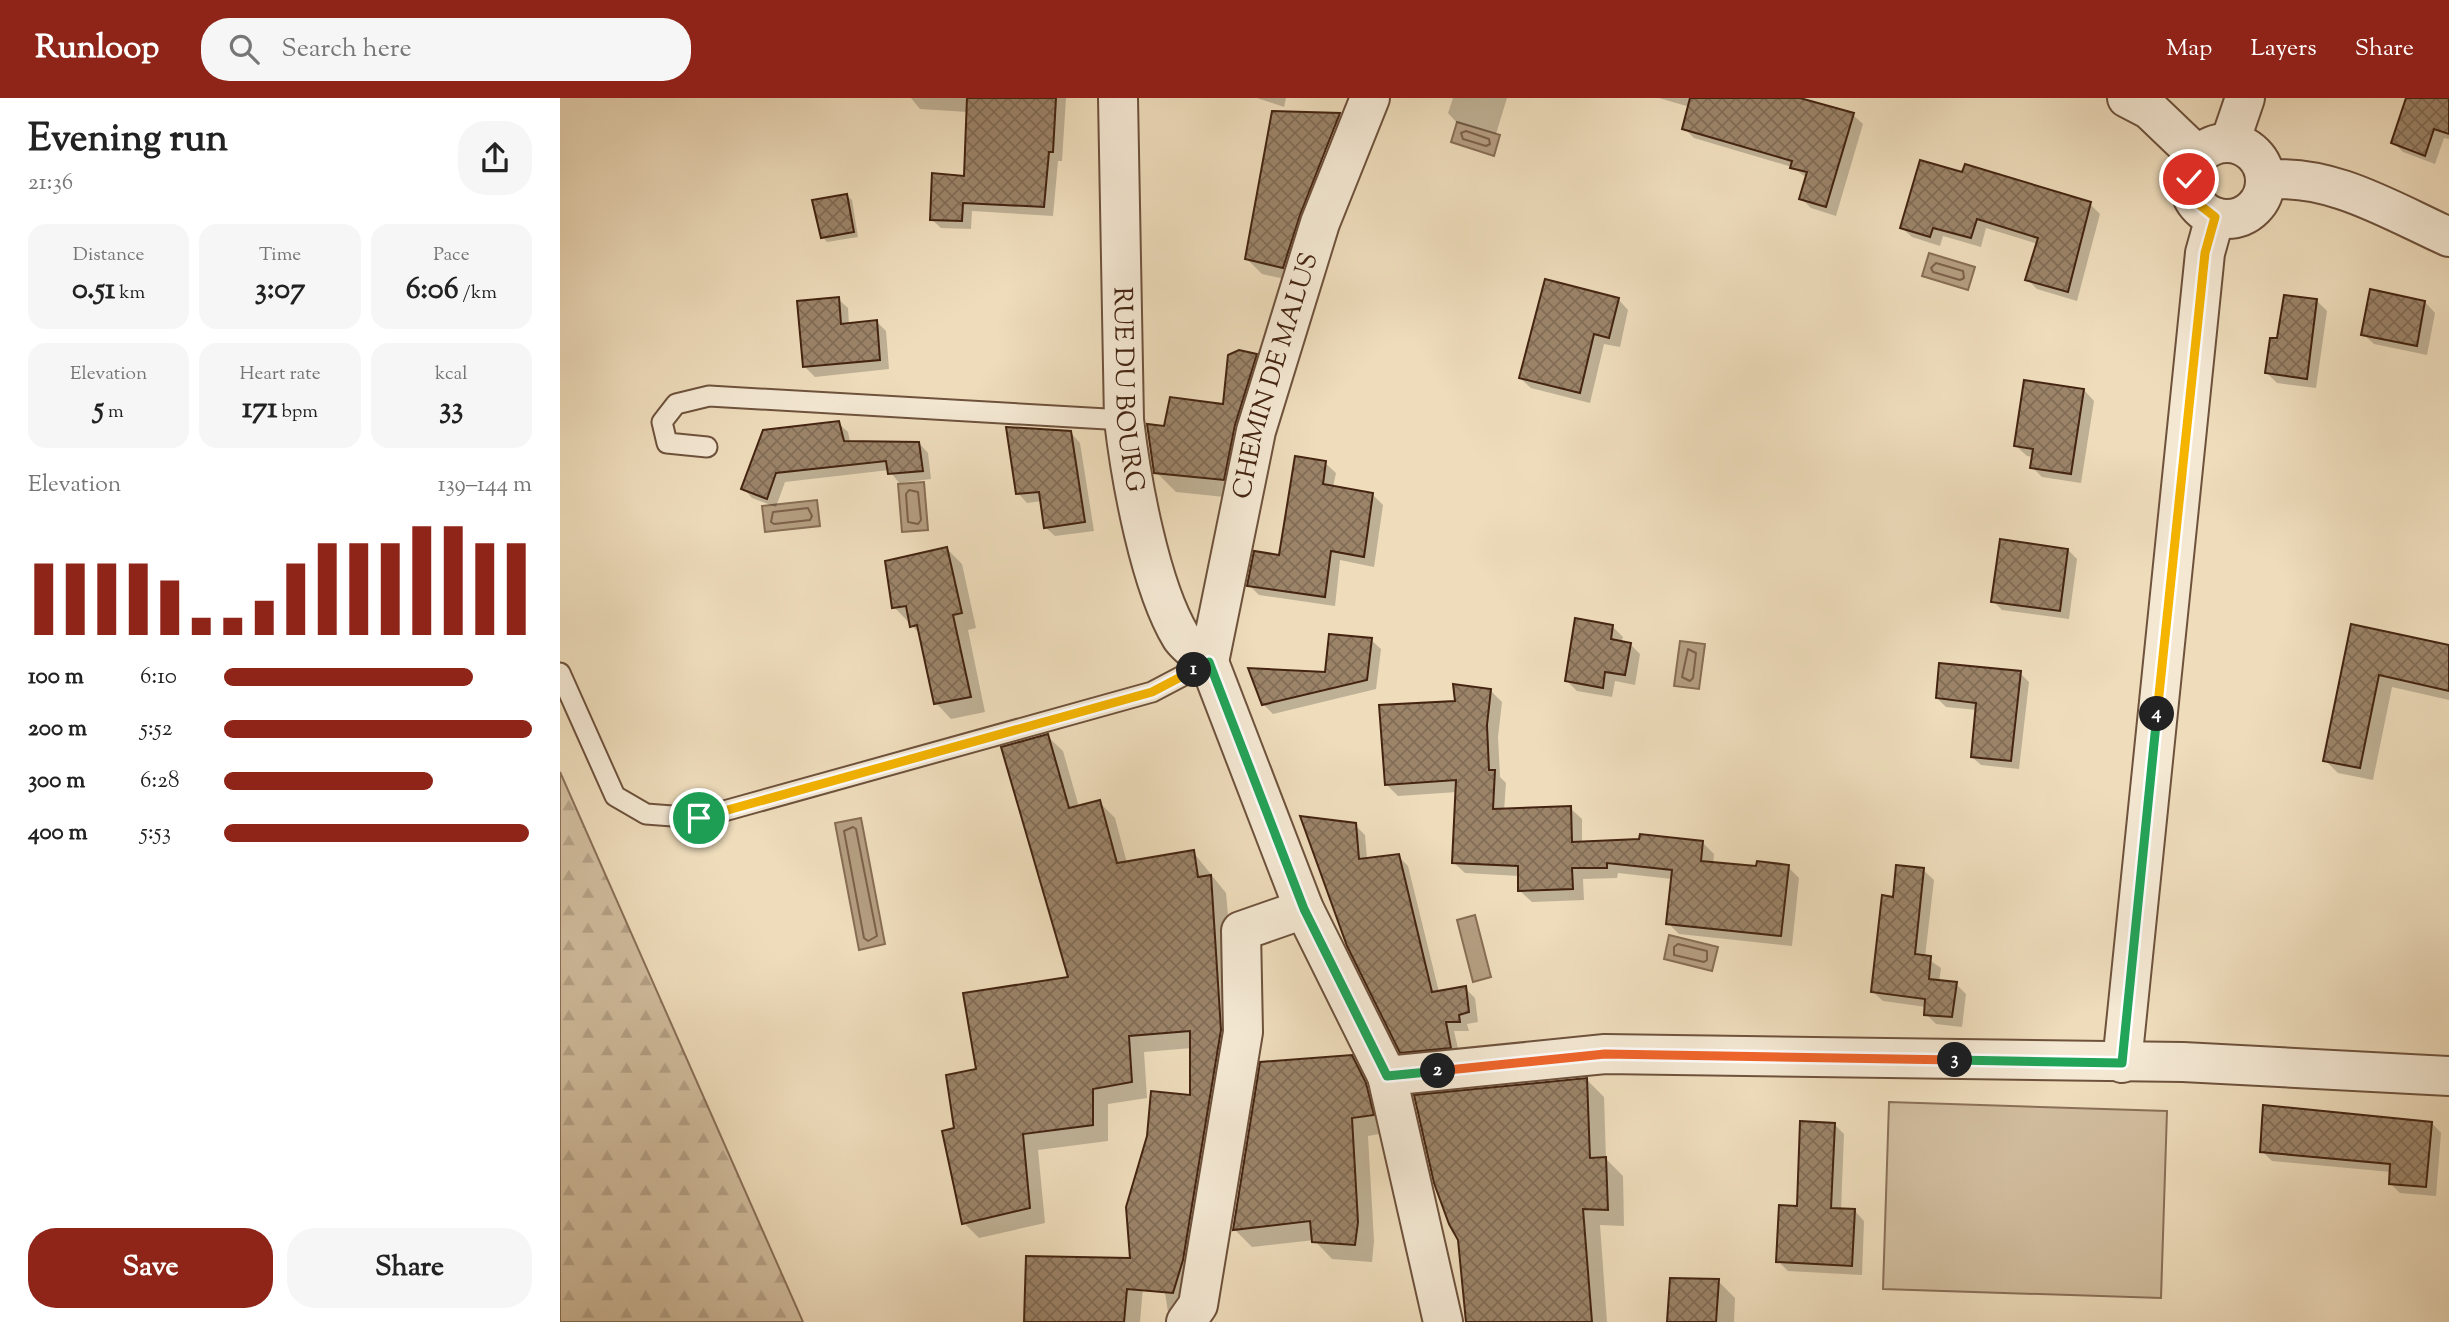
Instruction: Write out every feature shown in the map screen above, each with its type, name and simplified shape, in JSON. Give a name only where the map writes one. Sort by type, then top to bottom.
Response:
[{"type":"street","name":"RUE DU BOURG","points":[[1118,98],[1124,420],[1129,465],[1159,586],[1182,639],[1209,662]]},
{"type":"street","name":"CHEMIN DE MALUS","points":[[1209,662],[1256,431],[1320,223],[1370,98]]},
{"type":"street","points":[[2127,98],[2214,149],[2251,151],[2263,169],[2265,180],[2258,203],[2239,217],[2215,217],[2204,211],[2190,191],[2191,167],[2214,149],[2245,98]]},
{"type":"street","points":[[2265,180],[2289,177],[2339,187],[2449,237]]},
{"type":"street","points":[[2122,1063],[2205,253],[2215,217]]},
{"type":"street","points":[[1209,662],[1304,909],[1387,1076],[1443,1322]]},
{"type":"street","points":[[1186,1322],[1198,1305],[1243,1032],[1241,930],[1304,909]]},
{"type":"street","points":[[1387,1076],[1605,1054],[2183,1062],[2449,1076]]},
{"type":"lane","points":[[707,447],[667,443],[662,422],[676,404],[709,396],[1124,420]]},
{"type":"lane","points":[[560,673],[615,796],[646,814],[699,818],[1152,692],[1209,662]]},
{"type":"green space","points":[[560,772],[803,1322],[560,1322]]},
{"type":"green space","points":[[1889,1102],[2167,1111],[2161,1298],[1883,1289]]},
{"type":"water","points":[[1457,122],[1500,135],[1494,156],[1451,142]]},
{"type":"water","points":[[1929,253],[1975,267],[1968,290],[1922,276]]},
{"type":"water","points":[[924,482],[928,530],[902,532],[898,484]]},
{"type":"water","points":[[817,500],[820,526],[765,532],[762,506]]},
{"type":"water","points":[[1680,641],[1705,644],[1699,689],[1674,686]]},
{"type":"water","points":[[861,818],[885,944],[859,950],[835,823]]},
{"type":"water","points":[[1475,915],[1491,977],[1473,982],[1457,920]]},
{"type":"water","points":[[1669,935],[1718,947],[1712,971],[1664,959]]},
{"type":"building","points":[[967,98],[1056,98],[1053,152],[1049,152],[1044,207],[963,203],[962,221],[930,220],[932,173],[964,176]]},
{"type":"building","points":[[1690,98],[1800,98],[1854,113],[1826,207],[1799,199],[1807,172],[1790,168],[1792,161],[1682,129]]},
{"type":"building","points":[[2406,98],[2449,98],[2449,134],[2434,129],[2425,156],[2391,143]]},
{"type":"building","points":[[1272,111],[1340,113],[1300,215],[1283,268],[1245,259]]},
{"type":"building","points":[[1920,160],[1962,172],[1965,164],[2091,202],[2068,292],[2025,280],[2038,238],[1977,219],[1971,238],[1933,228],[1930,237],[1900,228]]},
{"type":"building","points":[[847,194],[854,232],[821,238],[812,200]]},
{"type":"building","points":[[1545,279],[1619,298],[1609,338],[1594,334],[1580,393],[1519,378]]},
{"type":"building","points":[[2370,289],[2425,301],[2417,346],[2361,335]]},
{"type":"building","points":[[2284,295],[2317,299],[2307,379],[2265,373],[2270,338],[2277,338]]},
{"type":"building","points":[[839,297],[841,324],[877,320],[880,360],[803,367],[797,301]]},
{"type":"building","points":[[1239,350],[1257,354],[1235,425],[1224,480],[1154,473],[1147,424],[1164,426],[1170,397],[1223,404],[1228,355]]},
{"type":"building","points":[[2024,380],[2084,389],[2071,474],[2030,468],[2033,449],[2014,446]]},
{"type":"building","points":[[839,421],[844,441],[919,442],[923,471],[888,474],[886,461],[776,473],[767,499],[741,489],[763,430]]},
{"type":"building","points":[[1006,427],[1071,431],[1085,522],[1044,528],[1039,492],[1016,494]]},
{"type":"building","points":[[1295,456],[1326,461],[1323,484],[1373,493],[1364,557],[1331,551],[1325,597],[1247,586],[1254,551],[1279,555]]},
{"type":"building","points":[[2000,539],[2068,549],[2060,611],[1991,602]]},
{"type":"building","points":[[947,547],[962,613],[953,615],[971,697],[934,704],[917,625],[910,627],[906,606],[892,608],[885,561]]},
{"type":"building","points":[[1575,618],[1613,625],[1611,639],[1631,643],[1625,675],[1605,672],[1603,688],[1565,681]]},
{"type":"building","points":[[2351,624],[2449,645],[2449,691],[2379,675],[2360,768],[2323,761]]},
{"type":"building","points":[[1329,634],[1372,638],[1367,680],[1262,705],[1248,668],[1325,672]]},
{"type":"building","points":[[1939,663],[2021,671],[2011,761],[1971,757],[1976,703],[1936,698]]},
{"type":"building","points":[[1453,684],[1491,689],[1487,725],[1489,770],[1495,770],[1493,809],[1571,806],[1572,842],[1639,839],[1640,834],[1703,841],[1701,861],[1756,866],[1757,861],[1789,865],[1781,936],[1666,924],[1672,870],[1607,863],[1607,868],[1572,868],[1573,889],[1518,891],[1518,866],[1452,863],[1456,780],[1385,785],[1379,705],[1455,701]]},
{"type":"building","points":[[1048,734],[1069,808],[1100,800],[1117,863],[1194,850],[1198,877],[1211,875],[1221,1030],[1183,1260],[1173,1293],[1127,1289],[1124,1322],[1024,1322],[1026,1256],[1130,1258],[1126,1207],[1147,1136],[1151,1091],[1190,1095],[1190,1031],[1129,1036],[1132,1082],[1093,1089],[1093,1125],[1023,1134],[1030,1208],[962,1224],[942,1131],[954,1128],[946,1075],[976,1069],[963,993],[1068,977],[1001,747]]},
{"type":"building","points":[[1300,816],[1356,823],[1359,859],[1399,854],[1432,992],[1466,986],[1469,1012],[1459,1015],[1460,1022],[1446,1022],[1451,1048],[1400,1053],[1347,946]]},
{"type":"building","points":[[1896,865],[1924,868],[1915,954],[1931,956],[1929,979],[1957,982],[1952,1017],[1924,1015],[1925,999],[1871,992],[1882,895],[1893,897]]},
{"type":"building","points":[[1352,1055],[1366,1083],[1374,1115],[1352,1118],[1358,1222],[1355,1245],[1312,1242],[1310,1221],[1233,1230],[1260,1062]]},
{"type":"building","points":[[1587,1078],[1590,1158],[1606,1157],[1608,1210],[1583,1209],[1592,1322],[1466,1322],[1458,1240],[1434,1183],[1414,1095]]},
{"type":"building","points":[[2263,1105],[2432,1122],[2426,1187],[2389,1184],[2390,1164],[2260,1152]]},
{"type":"building","points":[[1800,1121],[1835,1123],[1831,1208],[1855,1209],[1852,1266],[1776,1262],[1779,1205],[1797,1206]]},
{"type":"building","points":[[1670,1278],[1719,1279],[1716,1322],[1667,1322]]},
{"type":"route","points":[[699,818],[1152,692],[1209,662],[1304,909],[1387,1076],[1605,1054],[2122,1063],[2125,1012],[2205,253],[2215,217],[2204,211],[2196,202],[2190,191],[2189,179]]}]
